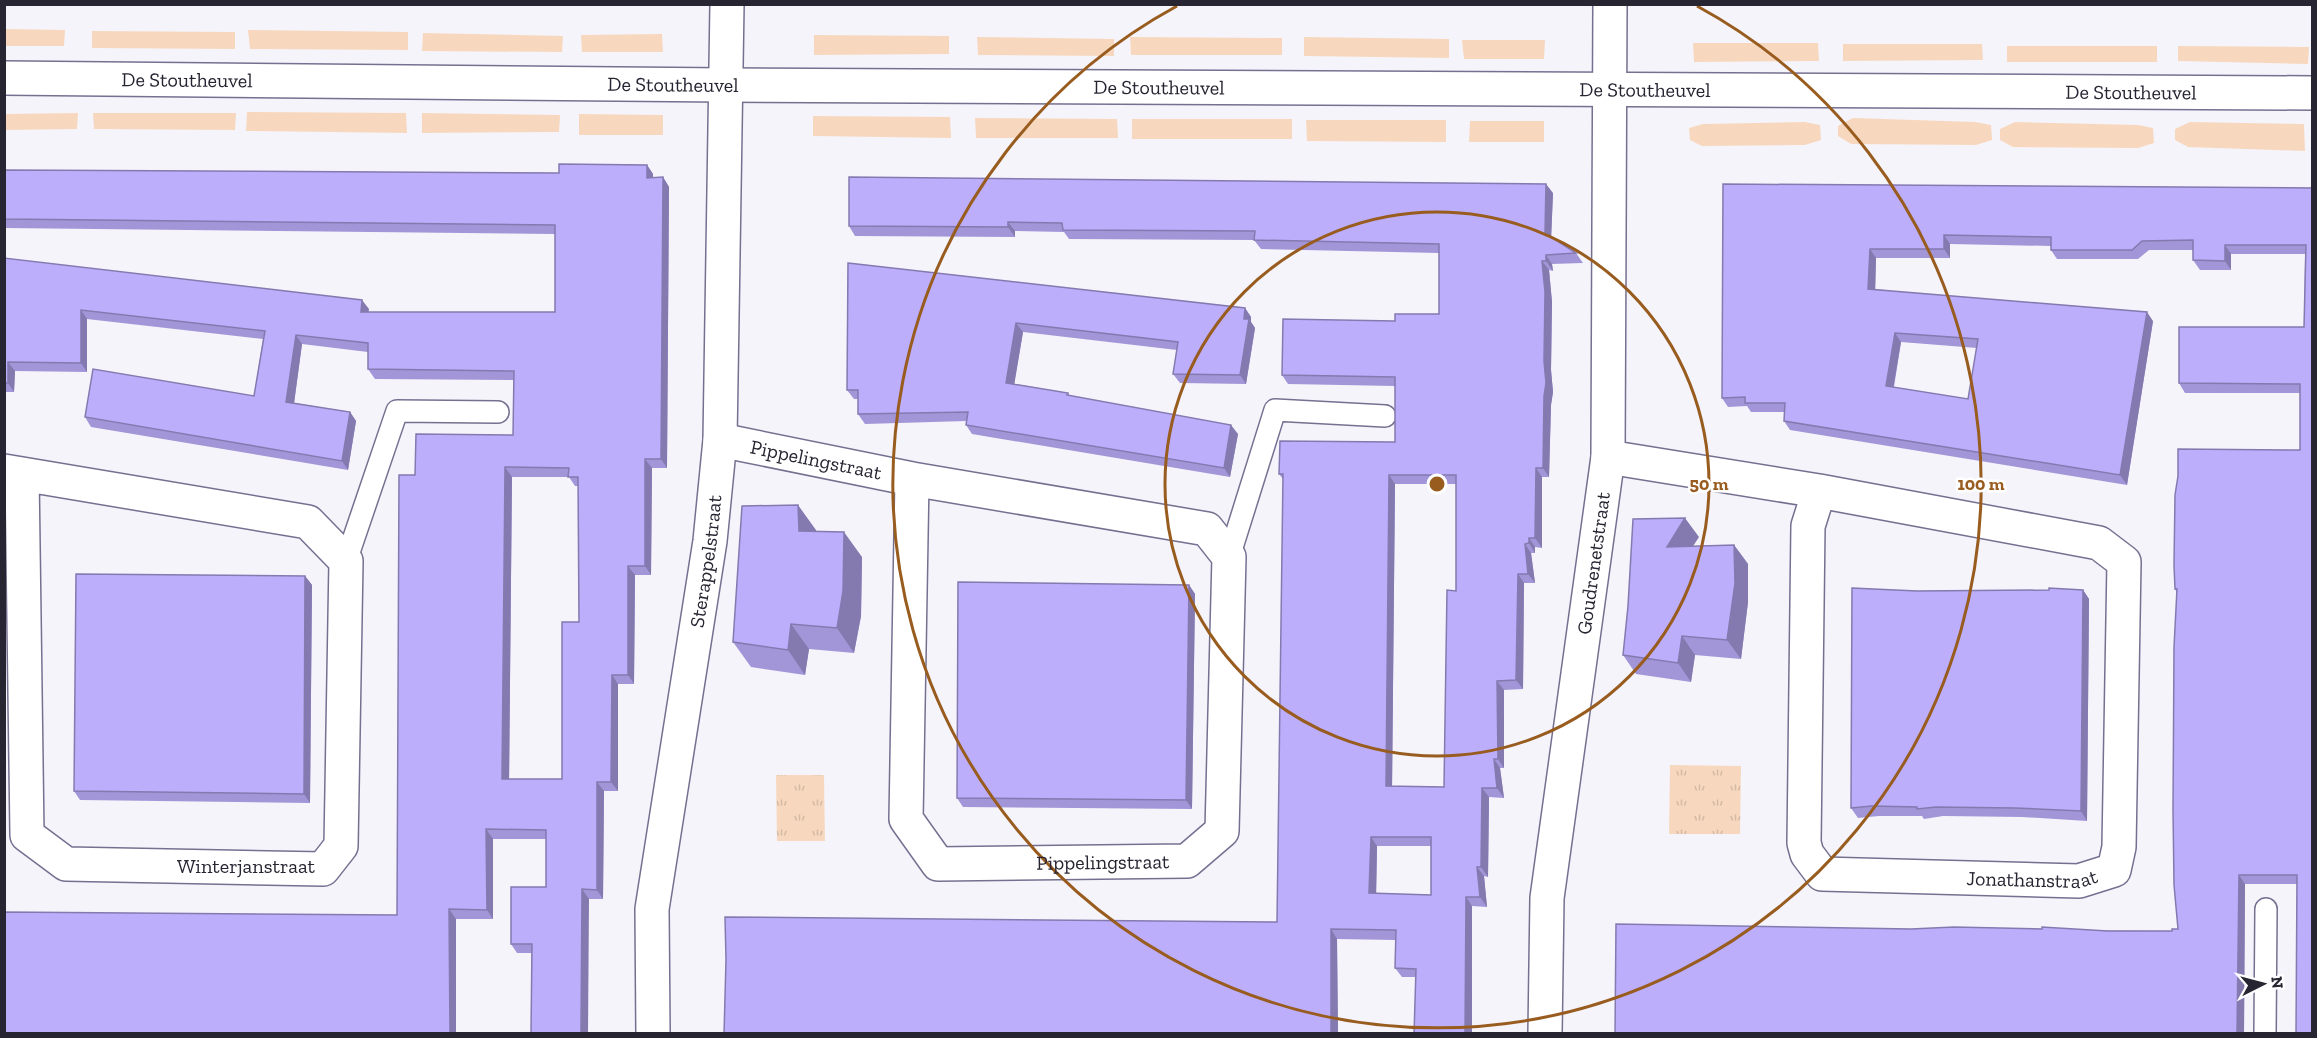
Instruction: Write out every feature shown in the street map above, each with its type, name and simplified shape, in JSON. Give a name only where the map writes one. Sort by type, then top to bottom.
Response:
[{"type":"street","name":"Sterappelstraat","points":[[653,1034],[652,909],[710,541],[720,440],[727,4]]},
{"type":"street","name":"Goudrenetstraat","points":[[1545,1034],[1547,898],[1608,457],[1610,4]]},
{"type":"street","name":"De Stoutheuvel","points":[[4,78],[726,85],[2313,93]]},
{"type":"street","name":"Pippelingstraat","points":[[720,440],[912,479],[1207,529],[1228,557],[1222,831],[1187,861],[938,864],[906,819],[912,479]]},
{"type":"street","name":"Jonathanstraat","points":[[1608,457],[1819,491],[2099,543],[2124,562],[2119,847],[2114,870],[2079,880],[2067,880],[1822,874],[1814,864],[1807,854],[1804,843],[1804,757],[1808,526],[1819,491]]},
{"type":"street","name":"Winterjanstraat","points":[[13,472],[308,522],[346,561],[341,846],[323,869],[66,864],[27,835],[13,472]]},
{"type":"lane","points":[[1228,557],[1275,410],[1385,416]]},
{"type":"lane","points":[[346,561],[397,411],[498,411]]},
{"type":"lane","points":[[2265,1034],[2266,909]]},
{"type":"green space","points":[[5,29],[65,30],[64,46],[5,46]]},
{"type":"green space","points":[[248,30],[408,32],[408,50],[250,49]]},
{"type":"green space","points":[[92,31],[235,32],[235,49],[92,48]]},
{"type":"green space","points":[[423,33],[563,36],[562,52],[422,51]]},
{"type":"green space","points":[[662,34],[663,52],[582,52],[581,35]]},
{"type":"green space","points":[[814,35],[949,36],[949,54],[814,55]]},
{"type":"green space","points":[[977,37],[1114,39],[1114,56],[978,55]]},
{"type":"green space","points":[[1130,37],[1282,38],[1282,55],[1131,55]]},
{"type":"green space","points":[[1304,37],[1449,39],[1449,58],[1304,56]]},
{"type":"green space","points":[[1462,40],[1545,40],[1544,59],[1464,59]]},
{"type":"green space","points":[[1693,43],[1818,43],[1819,61],[1694,62]]},
{"type":"green space","points":[[1843,44],[1982,44],[1983,60],[1843,61]]},
{"type":"green space","points":[[2007,46],[2157,46],[2157,62],[2007,62]]},
{"type":"green space","points":[[2178,46],[2309,47],[2308,64],[2178,61]]},
{"type":"green space","points":[[247,112],[406,113],[407,133],[246,131]]},
{"type":"green space","points":[[78,113],[77,129],[5,130],[5,114]]},
{"type":"green space","points":[[93,113],[236,113],[235,130],[94,129]]},
{"type":"green space","points":[[422,113],[560,115],[559,132],[422,133]]},
{"type":"green space","points":[[579,114],[663,115],[663,135],[579,135]]},
{"type":"green space","points":[[813,116],[950,117],[951,138],[813,136]]},
{"type":"green space","points":[[975,118],[1117,119],[1118,138],[976,138]]},
{"type":"green space","points":[[1853,118],[1975,122],[1991,125],[1992,140],[1976,145],[1851,144],[1838,136],[1838,126]]},
{"type":"green space","points":[[1132,119],[1292,119],[1292,139],[1132,139]]},
{"type":"green space","points":[[1306,120],[1446,120],[1446,142],[1307,141]]},
{"type":"green space","points":[[1470,121],[1544,121],[1544,142],[1469,142]]},
{"type":"green space","points":[[1805,122],[1820,125],[1821,140],[1805,145],[1702,146],[1690,140],[1689,128],[1703,124]]},
{"type":"green space","points":[[2015,122],[2138,125],[2153,128],[2154,143],[2138,148],[2013,147],[2000,140],[2000,129]]},
{"type":"green space","points":[[2190,122],[2304,124],[2305,151],[2188,147],[2175,140],[2175,129]]},
{"type":"green space","points":[[1670,765],[1741,766],[1740,834],[1669,834]]},
{"type":"green space","points":[[776,775],[824,775],[825,841],[777,841]]},
{"type":"building","points":[[559,164],[647,165],[647,178],[663,177],[661,459],[645,459],[645,566],[628,566],[628,675],[612,675],[611,782],[597,782],[597,890],[582,889],[581,1034],[531,1034],[532,944],[511,944],[511,887],[546,887],[546,830],[486,829],[487,910],[449,909],[450,1034],[4,1034],[4,912],[397,915],[399,475],[415,475],[416,434],[513,435],[514,371],[368,369],[368,343],[296,335],[286,402],[350,412],[342,461],[85,417],[93,369],[254,396],[265,331],[81,310],[81,363],[8,362],[8,383],[4,383],[4,258],[362,300],[361,312],[555,312],[555,225],[4,219],[4,170],[559,173]],"holes":[[[505,467],[569,468],[568,477],[578,477],[579,622],[562,622],[562,779],[502,779]]]},
{"type":"building","points":[[849,177],[1546,184],[1545,233],[1576,253],[1546,255],[1546,261],[1542,261],[1545,292],[1546,383],[1543,468],[1536,468],[1535,538],[1529,538],[1529,543],[1525,544],[1528,574],[1518,574],[1516,680],[1497,681],[1498,759],[1494,759],[1497,788],[1482,788],[1481,867],[1477,867],[1480,897],[1466,897],[1465,1034],[1414,1034],[1416,969],[1395,968],[1396,930],[1331,929],[1331,1034],[724,1034],[725,917],[1277,922],[1283,474],[1279,474],[1280,441],[1395,442],[1395,377],[1282,375],[1283,319],[1395,321],[1395,314],[1439,314],[1439,244],[1254,240],[1255,231],[1063,230],[1062,223],[1008,222],[1008,227],[849,226]],"holes":[[[1389,475],[1456,475],[1456,591],[1447,590],[1444,787],[1386,786]],[[1371,837],[1431,837],[1431,895],[1369,893]]]},
{"type":"building","points":[[1723,184],[2313,188],[2313,1034],[2296,1034],[2297,875],[2239,875],[2237,1034],[1615,1034],[1616,924],[1911,929],[1954,927],[2042,929],[2042,927],[2108,931],[2172,931],[2172,929],[2178,929],[2174,885],[2173,810],[2174,647],[2177,589],[2175,589],[2174,565],[2178,449],[2300,450],[2300,384],[2179,383],[2179,327],[2304,327],[2306,245],[2225,245],[2225,261],[2193,260],[2193,240],[2142,241],[2132,250],[2051,250],[2051,237],[1944,235],[1944,249],[1870,249],[1868,289],[2147,312],[2120,475],[1784,421],[1785,403],[1745,403],[1745,397],[1722,398]],"holes":[[[1895,333],[1978,339],[1968,399],[1886,386]]]},
{"type":"building","points":[[848,263],[1245,308],[1244,319],[1249,319],[1240,375],[1173,374],[1178,342],[1016,323],[1006,383],[1231,425],[1224,468],[966,425],[968,412],[858,414],[858,390],[847,390]]},
{"type":"building","points":[[798,505],[799,531],[844,532],[843,591],[837,628],[791,624],[788,650],[733,642],[742,506]]},
{"type":"building","points":[[1685,518],[1667,547],[1734,545],[1735,583],[1727,640],[1682,636],[1678,663],[1623,655],[1633,519]]},
{"type":"building","points":[[76,574],[305,576],[304,794],[74,791]]},
{"type":"building","points":[[958,582],[1189,585],[1186,800],[957,798]]},
{"type":"building","points":[[1852,588],[1917,591],[2049,590],[2049,588],[2083,590],[2081,811],[1936,807],[1917,809],[1917,807],[1872,806],[1851,808]]}]
